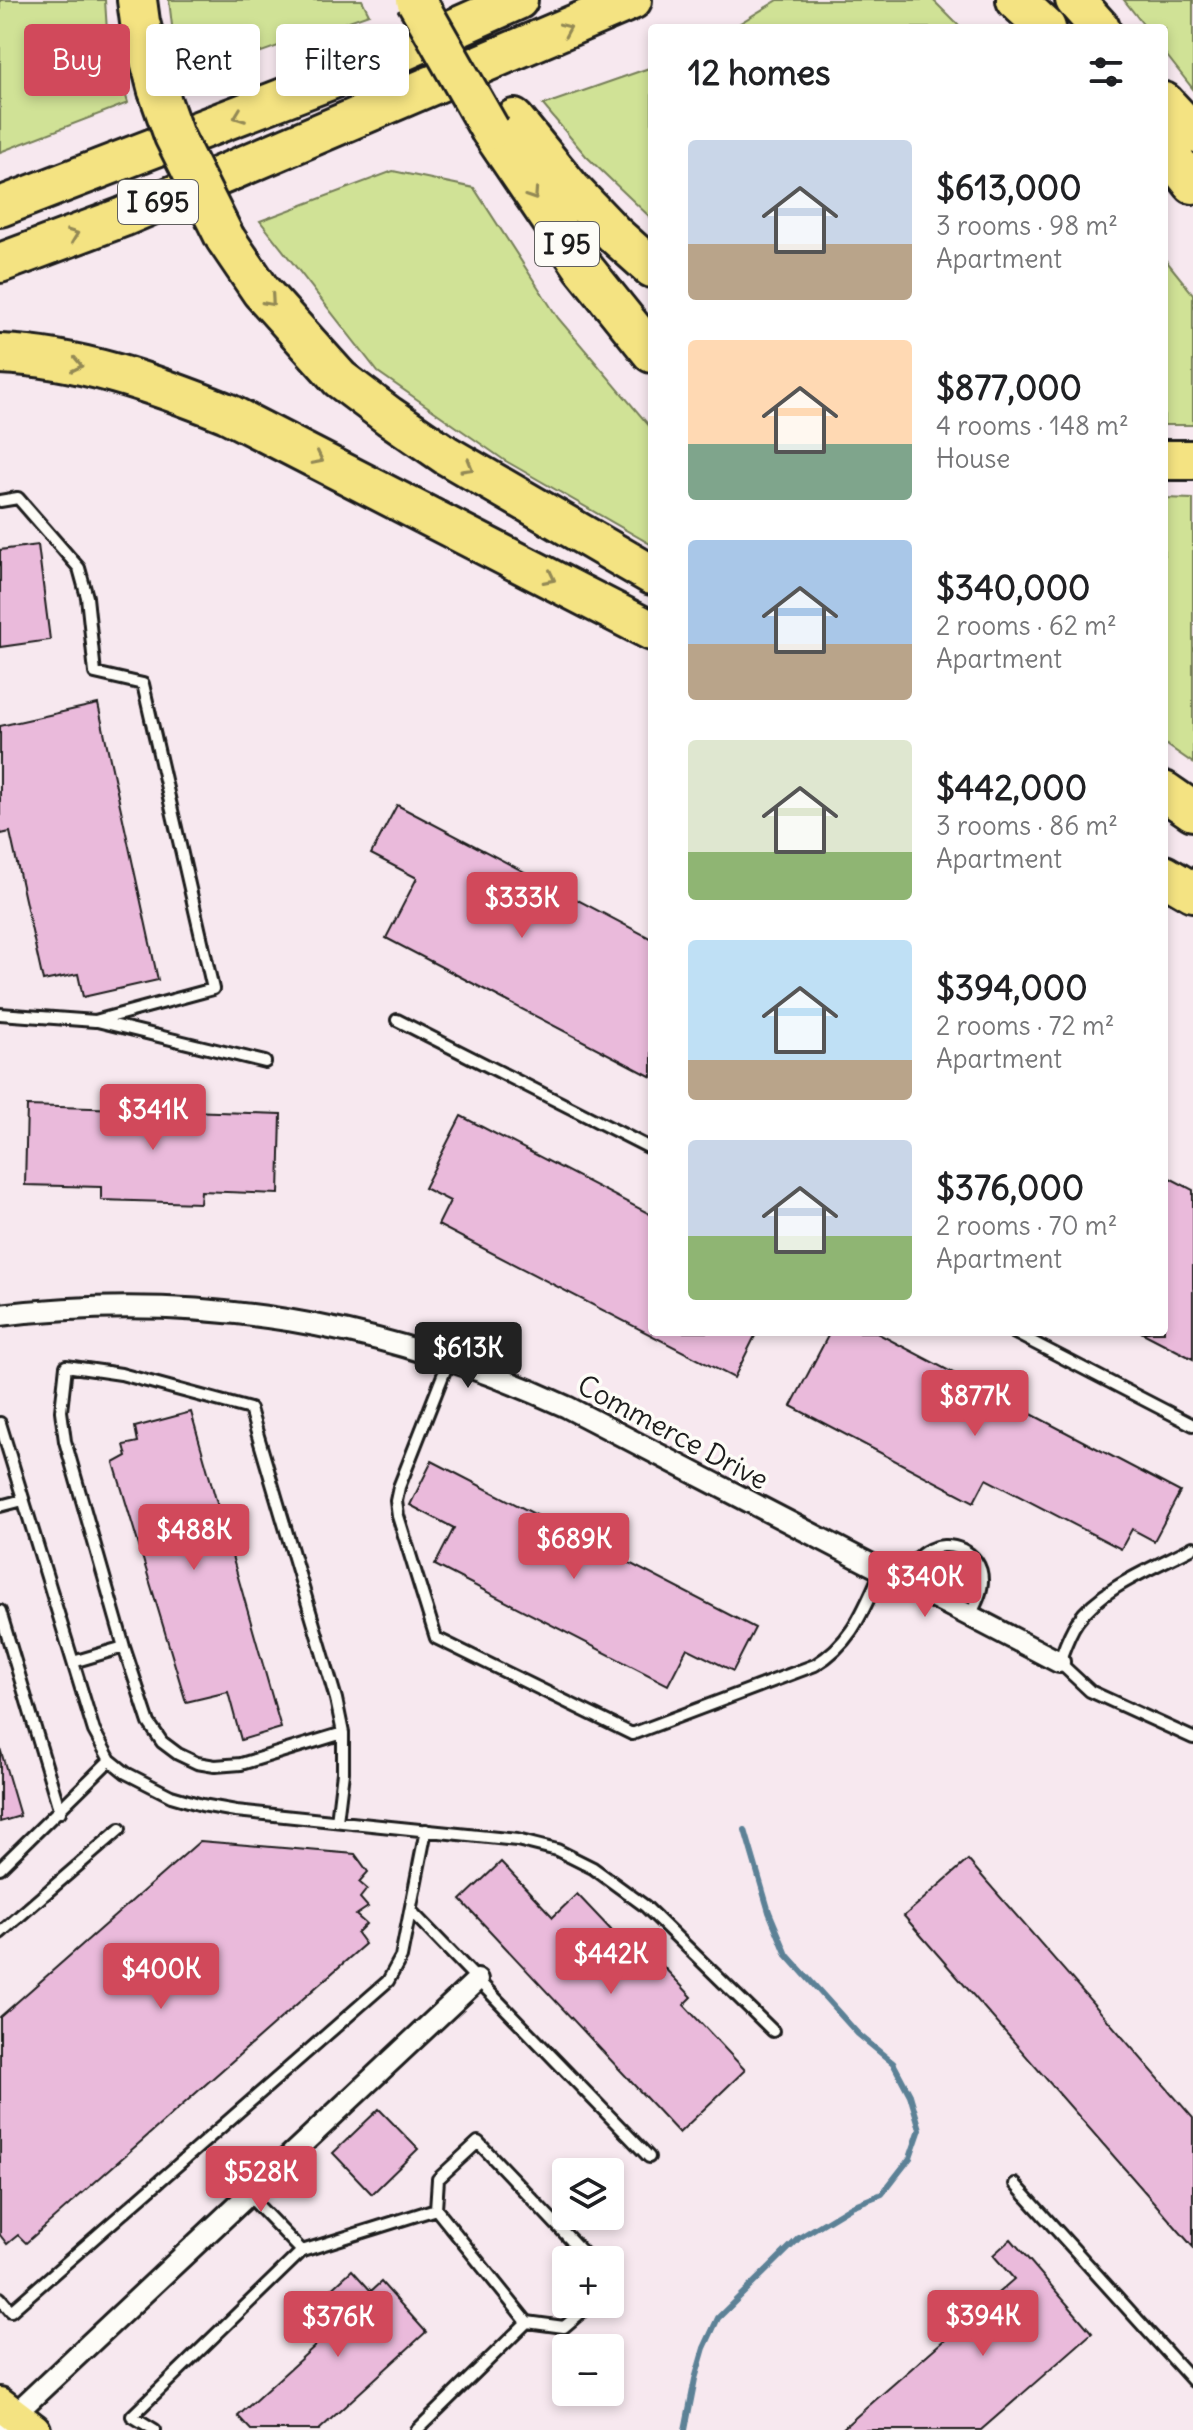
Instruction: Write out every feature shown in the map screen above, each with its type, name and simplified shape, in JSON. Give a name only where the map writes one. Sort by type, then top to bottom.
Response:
[{"type":"highway","points":[[137,0],[158,91],[174,136],[225,238],[261,291],[340,379],[389,416],[446,455],[648,573]]},
{"type":"highway","name":"I 95","points":[[416,0],[502,124],[583,267],[648,348]]},
{"type":"highway","points":[[435,0],[502,124],[648,264]]},
{"type":"highway","name":"I 695","points":[[0,207],[390,57],[518,0]]},
{"type":"highway","name":"I 695","points":[[0,263],[123,217],[632,0]]},
{"type":"highway","points":[[1016,0],[1042,24]]},
{"type":"highway","points":[[1057,0],[1074,24]]},
{"type":"highway","points":[[1075,0],[1096,24]]},
{"type":"highway","points":[[1168,106],[1193,133]]},
{"type":"highway","points":[[1168,152],[1193,184]]},
{"type":"highway","points":[[0,354],[58,361],[120,375],[227,413],[648,629]]},
{"type":"highway","points":[[1168,460],[1193,460]]},
{"type":"highway","points":[[1168,794],[1193,811]]},
{"type":"highway","points":[[1168,877],[1193,892]]},
{"type":"highway","points":[[1168,896],[1193,909]]},
{"type":"street","name":"Commerce Drive","points":[[0,1315],[122,1306],[251,1313],[332,1327],[449,1360],[512,1382],[567,1407],[1059,1662]]},
{"type":"street","points":[[12,2419],[477,1980]]},
{"type":"lane","points":[[0,501],[18,498],[79,568],[87,597],[95,673],[143,684],[213,989],[95,1021]]},
{"type":"lane","points":[[0,1014],[95,1021],[265,1062]]},
{"type":"lane","points":[[397,1020],[648,1147]]},
{"type":"lane","points":[[1021,1336],[1193,1425]]},
{"type":"lane","points":[[449,1360],[396,1501],[436,1638],[632,1734],[815,1665],[833,1654],[856,1624],[881,1572]]},
{"type":"lane","points":[[337,1821],[343,1772],[343,1733],[336,1699],[250,1409],[121,1374],[66,1366],[61,1411],[65,1441],[124,1647],[149,1723],[162,1742],[197,1763],[215,1766],[241,1764],[343,1733]]},
{"type":"lane","points":[[0,1423],[94,1731],[110,1760],[126,1773],[187,1801],[236,1811],[517,1840],[557,1850],[593,1868],[645,1906],[773,2031]]},
{"type":"lane","points":[[0,1506],[23,1500]]},
{"type":"lane","points":[[901,1582],[922,1553],[932,1548],[959,1547],[971,1554],[979,1564],[982,1577],[981,1591],[970,1616]]},
{"type":"lane","points":[[1193,1547],[1110,1591],[1088,1608],[1075,1623],[1059,1662],[1090,1691],[1193,1738]]},
{"type":"lane","points":[[0,1611],[60,1812]]},
{"type":"lane","points":[[73,1662],[124,1647]]},
{"type":"lane","points":[[0,1868],[110,1760]]},
{"type":"lane","points":[[0,1933],[120,1829]]},
{"type":"lane","points":[[0,2298],[11,2311],[388,1981],[401,1957],[426,1830]]},
{"type":"lane","points":[[411,1911],[649,2157]]},
{"type":"lane","points":[[575,2318],[564,2327],[527,2322],[436,2209],[438,2179],[478,2142],[577,2246]]},
{"type":"lane","points":[[1015,2184],[1193,2381]]},
{"type":"lane","points":[[248,2195],[302,2251]]},
{"type":"lane","points":[[155,2430],[132,2416],[302,2251],[436,2209]]},
{"type":"lane","points":[[417,2430],[527,2322]]},
{"type":"green space","points":[[0,0],[105,0],[107,24],[24,24],[24,96],[126,96],[128,103],[0,152]]},
{"type":"green space","points":[[169,0],[362,0],[369,14],[341,24],[276,24],[276,47],[260,52],[260,24],[172,24]]},
{"type":"green space","points":[[778,0],[933,0],[957,24],[739,24]]},
{"type":"green space","points":[[1124,0],[1193,0],[1193,89],[1168,57],[1168,24],[1143,24]]},
{"type":"green space","points":[[648,68],[648,215],[586,156],[543,105]]},
{"type":"green space","points":[[393,171],[474,188],[558,318],[648,424],[648,543],[504,460],[378,372],[260,221]]},
{"type":"green space","points":[[1168,263],[1193,294],[1193,425],[1168,425]]},
{"type":"green space","points":[[1168,498],[1193,499],[1193,763],[1168,746]]},
{"type":"building","points":[[38,545],[50,640],[0,647],[0,550]]},
{"type":"building","points":[[98,704],[158,980],[83,997],[78,974],[43,981],[10,832],[1,834],[0,830],[0,726]]},
{"type":"building","points":[[397,805],[648,937],[648,1075],[386,938],[417,878],[371,854]]},
{"type":"building","points":[[27,1106],[281,1114],[279,1194],[201,1191],[200,1203],[101,1200],[101,1187],[25,1185]]},
{"type":"building","points":[[461,1116],[648,1213],[648,1334],[438,1225],[450,1201],[424,1188]]},
{"type":"building","points":[[1168,1177],[1193,1190],[1193,1359],[1149,1336],[1168,1336]]},
{"type":"building","points":[[653,1336],[755,1336],[734,1378]]},
{"type":"building","points":[[828,1336],[883,1336],[1180,1492],[1154,1541],[1132,1529],[1121,1549],[986,1479],[974,1502],[791,1406]]},
{"type":"building","points":[[191,1412],[281,1728],[241,1740],[228,1692],[186,1702],[114,1463],[127,1456],[124,1445],[138,1442],[135,1427]]},
{"type":"building","points":[[432,1461],[755,1628],[733,1671],[687,1648],[668,1685],[435,1565],[454,1528],[410,1505]]},
{"type":"building","points":[[0,1748],[20,1816],[0,1822]]},
{"type":"building","points":[[200,1841],[355,1854],[368,1872],[359,1882],[367,1889],[360,1898],[368,1907],[356,1915],[366,1924],[357,1933],[365,1944],[26,2243],[18,2235],[7,2244],[0,2235],[0,2017]]},
{"type":"building","points":[[968,1860],[1193,2118],[1193,2247],[904,1916]]},
{"type":"building","points":[[501,1862],[553,1917],[577,1894],[631,1951],[640,1942],[692,1997],[684,2005],[745,2070],[679,2133],[461,1900]]},
{"type":"building","points":[[379,2109],[418,2149],[372,2194],[333,2153]]},
{"type":"building","points":[[1011,2239],[1092,2333],[981,2430],[841,2430],[1014,2279],[993,2255]]},
{"type":"building","points":[[352,2270],[371,2291],[381,2282],[426,2332],[319,2430],[251,2430],[238,2416],[337,2326],[316,2303]]},
{"type":"waterway","points":[[685,2430],[704,2348],[718,2318],[799,2238],[852,2206],[882,2194],[910,2158],[920,2129],[910,2095],[893,2063],[858,2034],[787,1955],[769,1912],[745,1830]]}]
